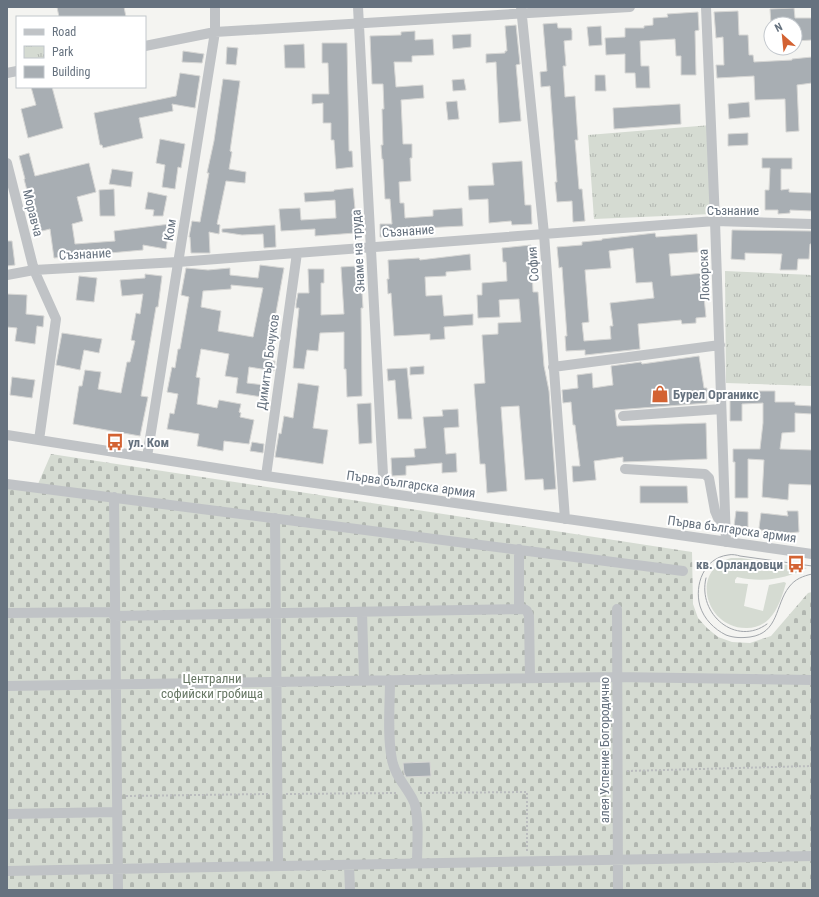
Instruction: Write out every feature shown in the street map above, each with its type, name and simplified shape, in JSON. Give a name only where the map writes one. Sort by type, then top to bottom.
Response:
[{"type":"street","name":"Ком","points":[[147,457],[215,32],[214,7]]},
{"type":"street","name":"Знаме на труда","points":[[358,7],[384,493]]},
{"type":"street","points":[[146,46],[215,32],[358,23],[522,10],[630,7]]},
{"type":"street","name":"Локорска","points":[[706,7],[720,345],[726,542]]},
{"type":"street","name":"София","points":[[522,10],[544,234],[565,519]]},
{"type":"street","name":"Моравча","points":[[7,165],[34,270],[56,319],[39,440]]},
{"type":"street","name":"Съзнание","points":[[7,275],[34,270],[178,262],[715,221],[812,224]]},
{"type":"street","name":"Димитър Бочуков","points":[[266,476],[297,253]]},
{"type":"street","points":[[553,366],[720,345]]},
{"type":"street","points":[[623,416],[721,409]]},
{"type":"street","name":"Първа българска армия","points":[[7,435],[266,476],[812,554]]},
{"type":"street","points":[[625,469],[705,474],[708,478],[715,511],[718,518],[726,525]]},
{"type":"street","points":[[7,484],[683,571]]},
{"type":"street","points":[[114,497],[116,812],[118,890]]},
{"type":"street","points":[[275,518],[278,866]]},
{"type":"street","points":[[519,549],[519,609]]},
{"type":"street","points":[[7,613],[275,614],[519,609],[527,610],[529,616],[530,678]]},
{"type":"street","name":"алея Успение Богородично","points":[[617,609],[616,676],[618,890]]},
{"type":"street","points":[[362,612],[364,680]]},
{"type":"street","points":[[7,686],[616,676],[812,680]]},
{"type":"street","points":[[390,680],[390,745],[392,760],[395,771],[414,800],[417,810],[417,863]]},
{"type":"street","points":[[7,814],[116,812]]},
{"type":"street","points":[[7,871],[812,856]]},
{"type":"street","points":[[349,865],[350,890]]},
{"type":"path","points":[[617,771],[812,766]]},
{"type":"path","points":[[116,796],[528,792],[527,861]]},
{"type":"green space","points":[[711,125],[712,214],[594,219],[588,135]]},
{"type":"green space","points":[[725,271],[812,275],[812,386],[726,383]]},
{"type":"green space","name":"Централни софийски гробища","points":[[51,454],[692,552],[693,604],[698,618],[718,637],[732,642],[750,643],[771,636],[808,593],[812,592],[812,890],[7,890],[7,480],[38,484]]},
{"type":"green space","points":[[731,558],[741,558],[807,568],[791,575],[773,579],[755,580],[737,577],[735,583],[748,584],[744,606],[763,611],[769,585],[784,582],[786,583],[780,602],[767,621],[756,627],[747,628],[733,626],[721,619],[713,610],[708,598],[707,586],[710,575],[718,565]]},
{"type":"building","points":[[57,7],[124,7],[126,16],[59,16]]},
{"type":"building","points":[[794,8],[795,16],[770,16],[770,9]]},
{"type":"building","points":[[738,11],[739,35],[748,35],[749,55],[753,55],[754,62],[792,60],[812,57],[812,83],[797,85],[799,131],[786,132],[785,99],[755,100],[754,76],[717,78],[716,65],[724,65],[723,37],[716,38],[714,12]]},
{"type":"building","points":[[698,12],[699,30],[695,31],[696,75],[681,75],[681,56],[676,56],[675,39],[640,41],[641,66],[649,66],[650,88],[636,88],[635,73],[625,73],[625,54],[606,55],[605,38],[625,37],[625,28],[644,28],[644,26],[653,25],[653,18],[668,17],[667,14]]},
{"type":"building","points":[[803,18],[812,18],[812,40],[803,41]]},
{"type":"building","points":[[557,23],[558,28],[571,28],[572,31],[572,40],[564,41],[566,66],[563,66],[565,97],[575,96],[578,140],[575,140],[579,189],[582,189],[585,221],[573,222],[572,201],[557,202],[555,182],[557,182],[550,86],[541,87],[540,72],[547,71],[543,24]]},
{"type":"building","points":[[516,25],[520,64],[516,65],[521,121],[499,123],[496,62],[486,63],[486,54],[505,53],[505,51],[507,51],[505,26]]},
{"type":"building","points":[[601,26],[602,45],[589,46],[587,27]]},
{"type":"building","points":[[415,31],[415,40],[433,39],[434,55],[412,56],[412,62],[394,62],[396,87],[423,85],[424,98],[401,100],[403,144],[412,144],[412,158],[410,158],[411,181],[399,182],[400,203],[404,203],[405,218],[433,216],[433,210],[462,208],[463,226],[402,229],[402,236],[380,237],[380,224],[392,224],[390,199],[385,199],[381,145],[383,145],[383,84],[372,84],[370,36],[401,35],[401,32]]},
{"type":"building","points":[[471,34],[471,47],[453,49],[452,35]]},
{"type":"building","points":[[322,43],[347,43],[349,151],[352,151],[353,167],[336,169],[334,140],[331,140],[331,123],[323,123],[323,103],[312,104],[312,94],[329,94],[328,63],[322,63]]},
{"type":"building","points":[[304,44],[305,68],[285,68],[284,45]]},
{"type":"building","points":[[227,47],[238,48],[236,65],[226,64]]},
{"type":"building","points":[[183,51],[204,54],[202,63],[182,62]]},
{"type":"building","points":[[180,73],[200,76],[195,108],[172,104],[173,111],[139,118],[143,138],[103,148],[102,145],[100,145],[94,113],[176,96]]},
{"type":"building","points":[[595,75],[605,75],[606,91],[595,91]]},
{"type":"building","points":[[223,79],[240,81],[230,151],[232,152],[229,169],[246,172],[245,183],[226,181],[217,224],[220,225],[219,234],[209,232],[210,253],[191,253],[189,237],[192,221],[200,222]]},
{"type":"building","points":[[464,79],[466,90],[453,91],[452,80]]},
{"type":"building","points":[[31,88],[52,88],[63,128],[28,138],[21,109],[36,105]]},
{"type":"building","points":[[457,101],[459,119],[448,120],[446,102]]},
{"type":"building","points":[[749,102],[750,117],[729,119],[728,104]]},
{"type":"building","points":[[680,104],[681,124],[614,129],[613,108]]},
{"type":"building","points":[[748,133],[748,145],[728,146],[728,134]]},
{"type":"building","points":[[160,139],[185,144],[181,168],[178,167],[175,189],[162,187],[165,165],[156,163]]},
{"type":"building","points":[[29,153],[35,176],[89,163],[96,192],[77,197],[83,221],[72,224],[75,244],[115,241],[114,231],[170,224],[166,249],[143,245],[143,250],[54,258],[50,229],[38,232],[24,179],[19,156]]},
{"type":"building","points":[[762,158],[792,158],[792,169],[781,169],[781,190],[789,189],[789,192],[812,193],[812,211],[790,210],[790,213],[778,214],[778,210],[765,210],[765,190],[769,190],[770,168],[762,168]]},
{"type":"building","points":[[522,161],[525,205],[531,205],[532,224],[512,225],[511,221],[489,223],[488,199],[469,200],[468,186],[494,185],[492,163]]},
{"type":"building","points":[[112,169],[133,172],[131,187],[109,184]]},
{"type":"building","points":[[353,188],[355,233],[315,236],[315,229],[281,231],[279,209],[300,208],[301,220],[336,218],[335,200],[305,202],[304,193]]},
{"type":"building","points":[[114,189],[115,216],[100,216],[99,190]]},
{"type":"building","points":[[148,192],[167,196],[163,216],[153,216],[154,210],[145,209]]},
{"type":"building","points":[[275,225],[276,247],[264,248],[263,234],[242,235],[222,232],[222,229]]},
{"type":"building","points":[[732,230],[812,231],[812,244],[810,244],[809,259],[798,259],[797,270],[780,270],[782,254],[745,253],[745,260],[731,259]]},
{"type":"building","points":[[655,233],[656,237],[697,234],[698,252],[669,254],[671,276],[704,273],[705,287],[703,287],[706,317],[696,318],[696,323],[682,324],[681,320],[638,324],[640,349],[585,355],[585,350],[566,351],[565,336],[567,336],[562,267],[559,268],[557,247],[582,245],[582,242]],"holes":[[[633,248],[636,283],[652,282],[654,298],[610,303],[613,326],[610,326],[611,339],[584,341],[582,323],[589,322],[585,270],[611,268],[609,251]]]},
{"type":"building","points":[[7,241],[12,241],[15,265],[7,266]]},
{"type":"building","points":[[531,245],[533,292],[538,292],[544,366],[549,391],[556,489],[544,490],[543,479],[525,480],[519,406],[501,407],[507,491],[487,493],[485,464],[480,464],[474,384],[485,383],[482,335],[498,334],[498,323],[521,322],[519,299],[499,300],[500,317],[478,318],[477,295],[482,295],[482,283],[507,281],[506,262],[503,262],[502,248]]},
{"type":"building","points":[[470,254],[471,270],[446,272],[446,276],[425,277],[426,296],[442,295],[444,316],[473,314],[473,325],[444,327],[445,339],[430,340],[430,334],[394,336],[391,293],[388,294],[388,260],[419,258],[420,260]]},
{"type":"building","points":[[260,265],[284,268],[275,318],[277,318],[270,361],[275,361],[274,371],[249,367],[247,383],[264,385],[262,397],[236,393],[238,378],[225,376],[229,354],[201,349],[196,377],[200,378],[197,404],[217,408],[219,400],[241,404],[239,412],[241,413],[240,417],[254,420],[249,444],[224,441],[223,451],[197,446],[199,434],[167,429],[170,413],[174,414],[178,394],[167,392],[172,367],[175,368],[178,349],[180,349],[189,297],[181,295],[186,268],[208,270],[230,268],[230,275],[258,278]],"holes":[[[231,285],[263,288],[253,337],[218,331],[221,311],[201,307],[203,291],[231,289]]]},
{"type":"building","points":[[357,266],[359,293],[362,292],[363,308],[361,308],[362,396],[347,397],[346,369],[344,369],[344,332],[320,333],[318,351],[307,350],[304,369],[293,368],[299,308],[296,308],[296,304],[298,293],[309,293],[308,269],[324,269],[324,283],[321,283],[321,315],[344,314],[341,267]]},
{"type":"building","points":[[145,274],[162,276],[158,307],[156,307],[141,396],[148,397],[140,436],[73,424],[79,386],[82,386],[85,370],[101,372],[98,389],[121,393],[127,362],[130,362],[135,341],[131,340],[136,313],[140,314],[143,294],[122,296],[120,280],[145,278]]},
{"type":"building","points":[[79,276],[97,278],[94,302],[76,300]]},
{"type":"building","points":[[7,294],[27,295],[26,314],[44,316],[43,327],[37,326],[35,344],[15,341],[17,328],[7,327]]},
{"type":"building","points":[[62,333],[102,339],[99,353],[84,350],[80,370],[56,365]]},
{"type":"building","points":[[699,356],[704,388],[707,388],[707,403],[615,410],[617,426],[706,423],[707,459],[623,462],[623,457],[594,461],[596,480],[573,482],[572,466],[580,466],[575,425],[573,425],[571,402],[563,403],[562,390],[578,388],[577,375],[592,373],[593,388],[613,385],[611,366],[641,362],[642,364]]},
{"type":"building","points":[[424,366],[424,374],[410,375],[410,367]]},
{"type":"building","points":[[407,368],[412,419],[398,419],[395,380],[388,381],[387,369]]},
{"type":"building","points":[[12,377],[35,380],[32,398],[10,395]]},
{"type":"building","points":[[298,383],[319,386],[313,428],[328,430],[323,464],[275,457],[279,433],[281,434],[284,416],[293,418]]},
{"type":"building","points":[[730,391],[775,391],[775,402],[795,402],[795,405],[812,406],[812,414],[795,413],[795,432],[782,433],[780,449],[812,450],[812,485],[789,484],[788,500],[762,497],[764,460],[748,459],[748,498],[735,498],[735,462],[733,462],[733,449],[760,449],[763,423],[763,403],[742,404],[742,421],[730,421]]},
{"type":"building","points":[[371,403],[372,443],[359,444],[357,404]]},
{"type":"building","points":[[458,409],[459,427],[444,428],[446,454],[456,453],[457,472],[442,473],[442,463],[406,466],[406,475],[392,476],[391,458],[415,457],[414,449],[426,448],[423,417],[443,416],[442,410]]},
{"type":"building","points":[[252,442],[264,444],[263,453],[250,451]]},
{"type":"building","points":[[640,486],[687,486],[688,503],[640,503]]},
{"type":"building","points":[[736,511],[748,512],[748,527],[734,526]]},
{"type":"building","points":[[787,511],[798,511],[799,532],[788,533],[761,530],[759,528],[761,513],[788,516]]},
{"type":"building","points":[[430,762],[431,776],[406,777],[403,763]]},
{"type":"tram line","points":[[812,566],[734,555],[720,557],[713,561],[703,574],[698,590],[698,598],[704,615],[717,630],[732,637],[750,637],[766,630],[771,624],[784,594],[791,584],[799,578],[812,574]]},
{"type":"tram line","points":[[706,578],[705,591],[707,604],[713,614],[722,623],[732,629],[743,632],[755,630],[767,624]]},
{"type":"place","name":"Бурел Органикс","points":[[660,394]]},
{"type":"place","name":"ул. Ком","points":[[115,442]]},
{"type":"place","name":"кв. Орландовци","points":[[796,564]]}]
